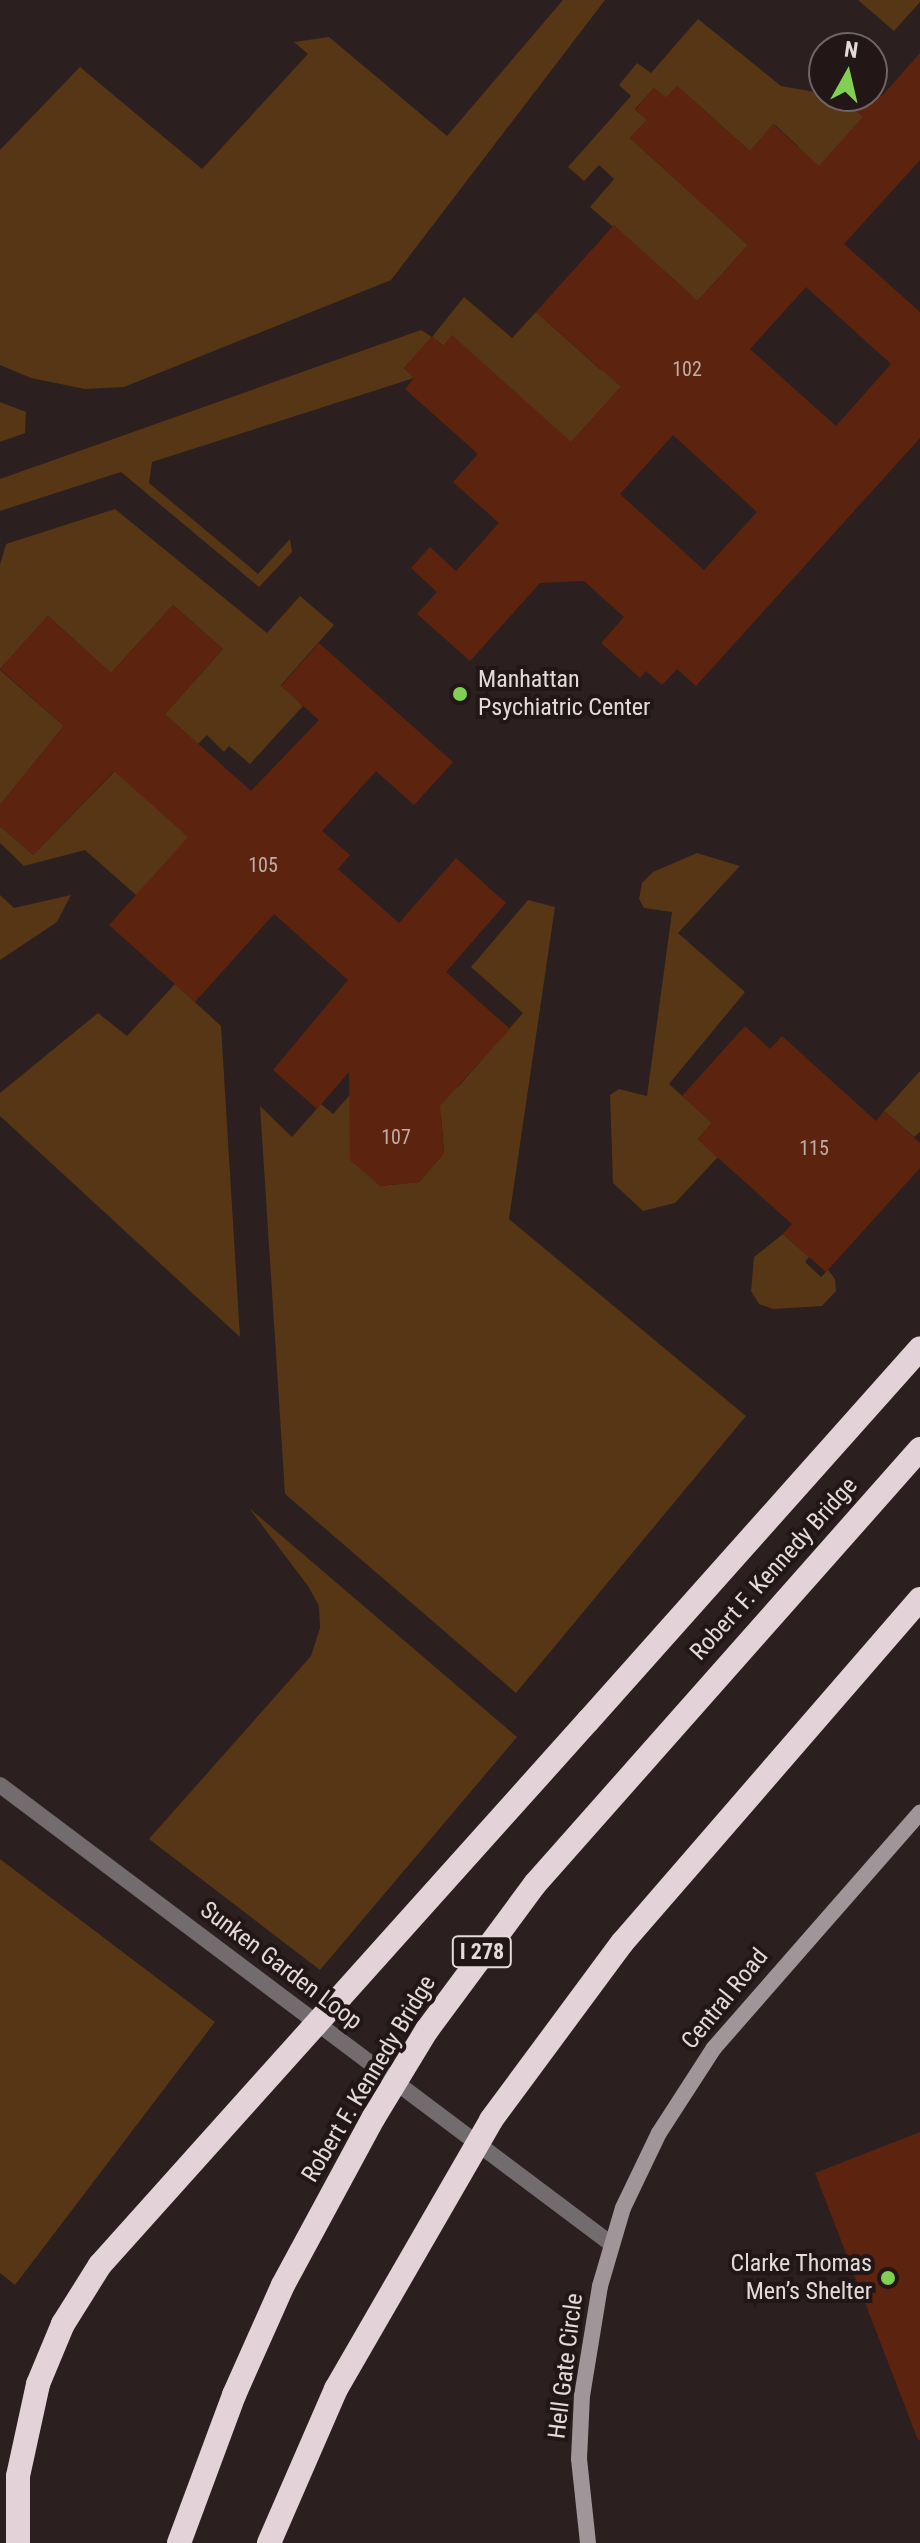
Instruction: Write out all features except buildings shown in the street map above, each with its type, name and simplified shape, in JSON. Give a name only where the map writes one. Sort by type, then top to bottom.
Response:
[{"type":"highway","points":[[18,2543],[18,2476],[38,2384],[63,2324],[100,2265],[920,1348]]},
{"type":"highway","name":"Robert F. Kennedy Bridge","points":[[179,2543],[234,2395],[283,2285],[344,2170],[427,2030],[477,1958],[575,1837],[920,1449]]},
{"type":"highway","points":[[269,2543],[336,2389],[491,2120],[622,1943],[920,1599]]},
{"type":"street","name":"Sunken Garden Loop","points":[[0,1785],[610,2243]]},
{"type":"street","name":"Central Road","points":[[610,2243],[659,2133],[714,2048],[920,1813]]},
{"type":"street","name":"Hell Gate Circle","points":[[588,2543],[579,2459],[582,2396],[610,2243]]},
{"type":"shaded area","points":[[563,0],[605,0],[391,280],[124,387],[85,389],[31,378],[0,365],[0,150],[80,67],[202,169],[308,54],[294,42],[329,37],[447,136]]},
{"type":"shaded area","points":[[858,0],[920,0],[920,2],[894,31]]},
{"type":"shaded area","points":[[698,19],[781,86],[808,91],[808,112],[868,112],[796,192],[789,159],[799,147],[774,124],[750,151],[677,86],[666,98],[654,88],[635,109],[647,120],[630,138],[748,245],[687,313],[678,283],[590,207],[614,179],[599,165],[584,181],[568,167],[631,96],[619,85],[637,63],[651,73]]},
{"type":"shaded area","points":[[464,297],[512,338],[536,312],[601,370],[631,376],[571,442],[432,337]]},
{"type":"shaded area","points":[[421,330],[432,337],[404,368],[414,378],[152,462],[149,483],[258,574],[290,539],[292,552],[259,587],[121,472],[0,511],[0,479]]},
{"type":"shaded area","points":[[0,402],[26,412],[25,433],[0,442]]},
{"type":"shaded area","points":[[115,509],[267,633],[300,596],[334,625],[281,685],[303,706],[250,764],[229,746],[224,752],[207,735],[198,744],[165,714],[223,649],[173,605],[111,673],[48,616],[0,669],[0,565],[6,544]]},
{"type":"shaded area","points":[[0,670],[64,726],[0,805]]},
{"type":"shaded area","points":[[115,771],[201,848],[136,895],[85,850],[24,866],[0,843],[0,826],[33,855]]},
{"type":"shaded area","points":[[697,853],[740,866],[678,933],[745,992],[669,1084],[712,1123],[698,1139],[718,1157],[675,1203],[643,1211],[613,1183],[610,1095],[619,1089],[647,1096],[672,912],[644,908],[639,899],[642,883],[653,872]]},
{"type":"shaded area","points":[[0,895],[14,908],[71,895],[57,922],[0,960]]},
{"type":"shaded area","points":[[528,900],[555,907],[509,1219],[746,1416],[516,1693],[285,1494],[260,1106],[292,1137],[321,1104],[333,1114],[393,1046],[458,1087],[523,1013],[471,967]],"holes":[[[413,1092],[441,1115],[444,1153],[419,1182],[380,1186]]]},
{"type":"shaded area","points":[[175,984],[221,1026],[240,1337],[0,1116],[0,1093],[98,1013],[127,1036]]},
{"type":"shaded area","points":[[920,1071],[920,1132],[914,1137],[884,1111]]},
{"type":"shaded area","points":[[783,1234],[809,1257],[805,1262],[821,1277],[828,1270],[835,1279],[836,1291],[822,1306],[773,1309],[759,1304],[751,1291],[754,1257]]},
{"type":"shaded area","points":[[249,1508],[517,1737],[320,1970],[149,1839],[311,1656],[320,1628],[319,1606],[308,1586]]},
{"type":"shaded area","points":[[0,1859],[215,2022],[15,2285],[0,2273]]},
{"type":"place","name":"Manhattan Psychiatric Center","points":[[460,694]]},
{"type":"place","name":"Clarke Thomas Men’s Shelter","points":[[888,2278]]}]
